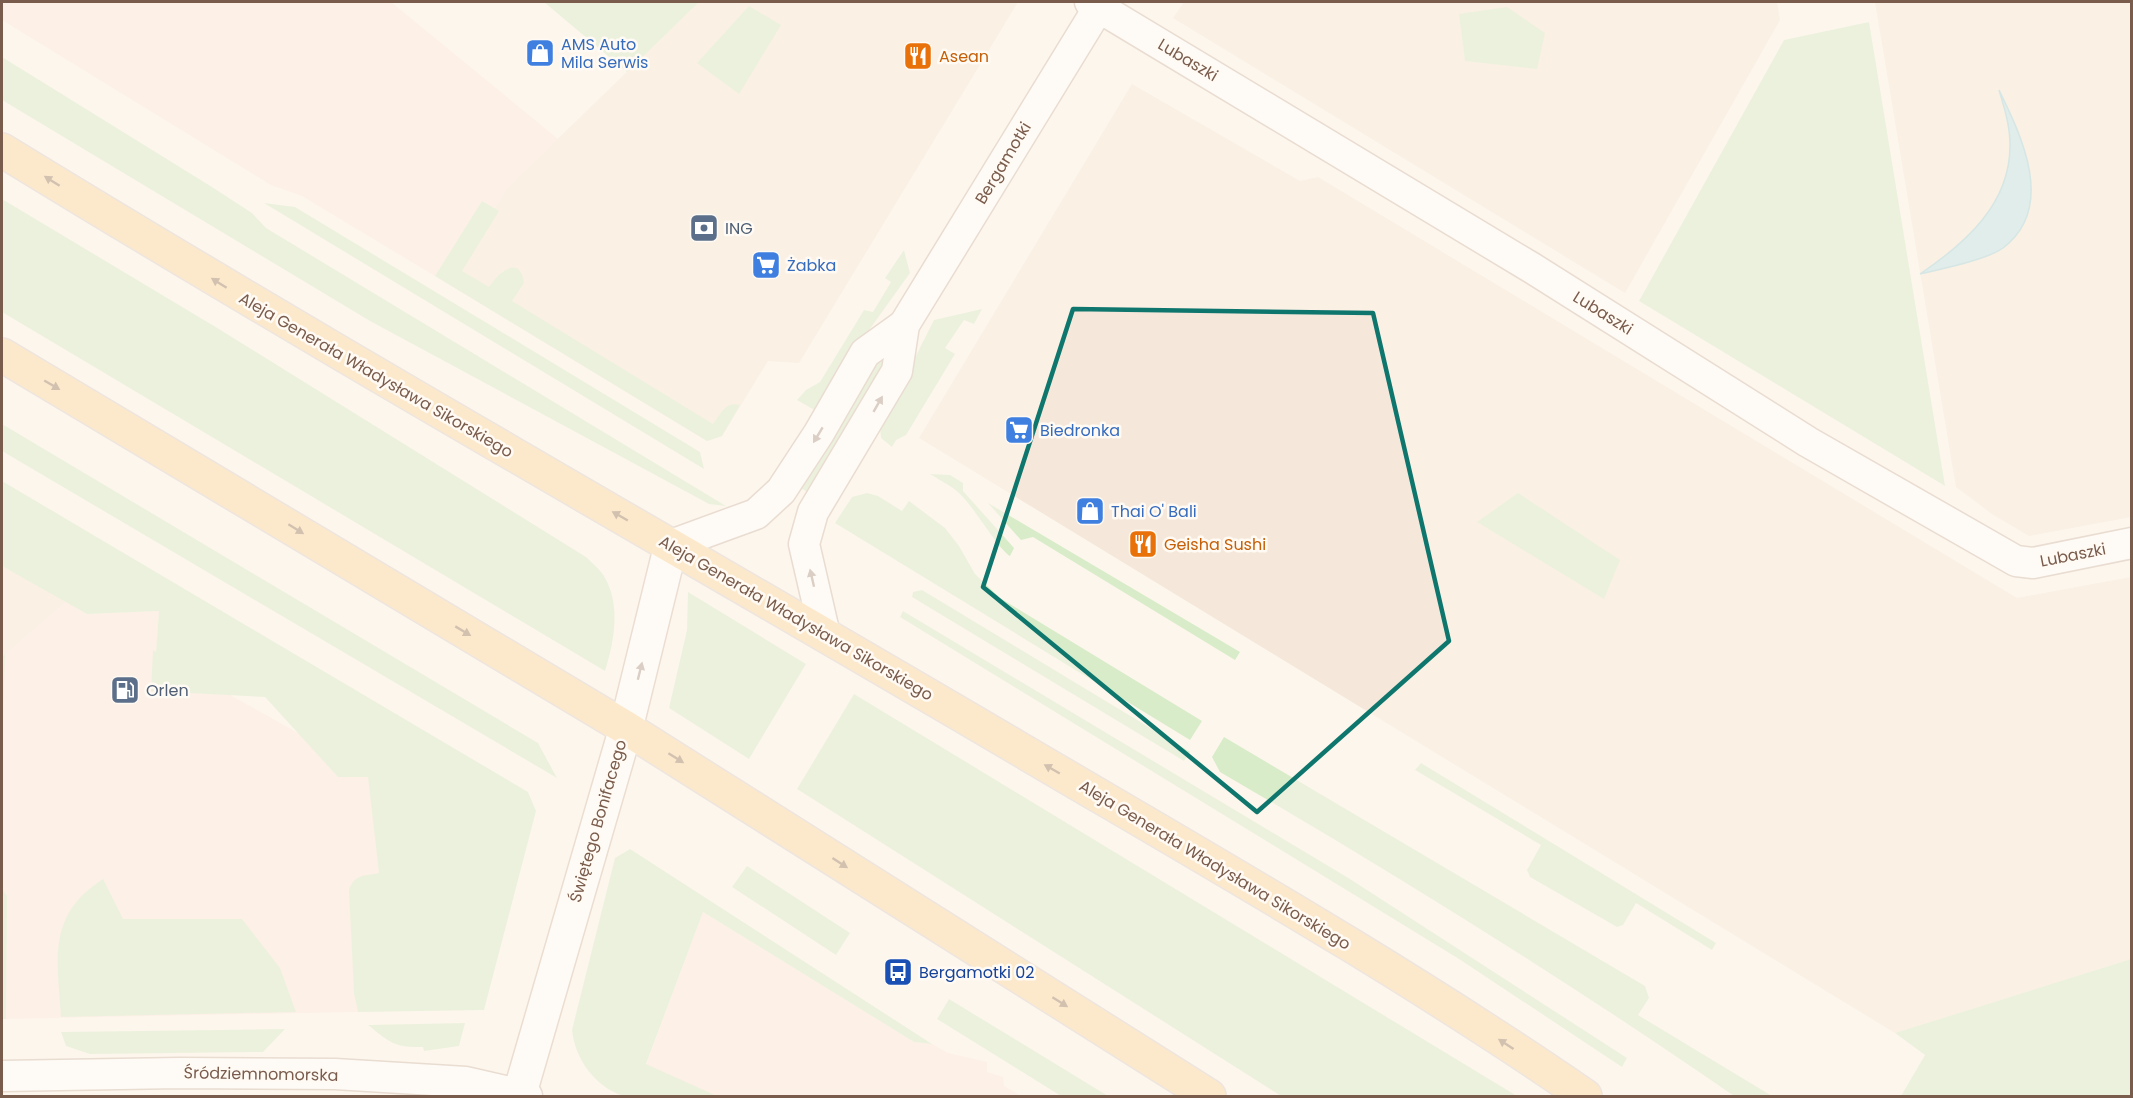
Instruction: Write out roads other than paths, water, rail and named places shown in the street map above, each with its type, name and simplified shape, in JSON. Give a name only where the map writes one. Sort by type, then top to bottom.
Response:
[{"type":"main road","name":"Aleja Generała Władysława Sikorskiego","points":[[2,150],[243,298],[671,545],[1343,940],[1585,1096]]},
{"type":"main road","points":[[2,355],[626,728],[1197,1092]]},
{"type":"street","name":"Bergamotki","points":[[825,635],[804,544],[813,512],[897,371],[904,325],[1097,3]]},
{"type":"street","name":"Lubaszki","points":[[1097,3],[1532,268],[1808,442],[2016,561],[2033,563],[2132,543]]},
{"type":"street","name":"Bergamotki","points":[[671,545],[756,514],[781,491],[819,433],[865,353],[904,325]]},
{"type":"street","name":"Świętego Bonifacego","points":[[522,1096],[626,728],[671,545]]},
{"type":"street","name":"Śródziemnomorska","points":[[2,1076],[179,1072],[335,1074],[466,1082],[522,1096]]},
{"type":"water","points":[[1999,90],[2017,129],[2030,172],[2031,193],[2028,213],[2019,232],[2003,248],[1963,264],[1920,274],[1969,235],[1994,203],[2003,185],[2008,165],[2010,137]]},
{"type":"place","name":"AMS Auto Mila Serwis","points":[[540,53]]},
{"type":"place","name":"Asean","points":[[918,56]]},
{"type":"place","name":"ING","points":[[704,228]]},
{"type":"place","name":"Żabka","points":[[766,265]]},
{"type":"place","name":"Biedronka","points":[[1019,430]]},
{"type":"place","name":"Thai O' Bali","points":[[1090,511]]},
{"type":"place","name":"Geisha Sushi","points":[[1143,544]]},
{"type":"place","name":"Orlen","points":[[125,690]]},
{"type":"place","name":"Bergamotki 02","points":[[898,972]]}]
